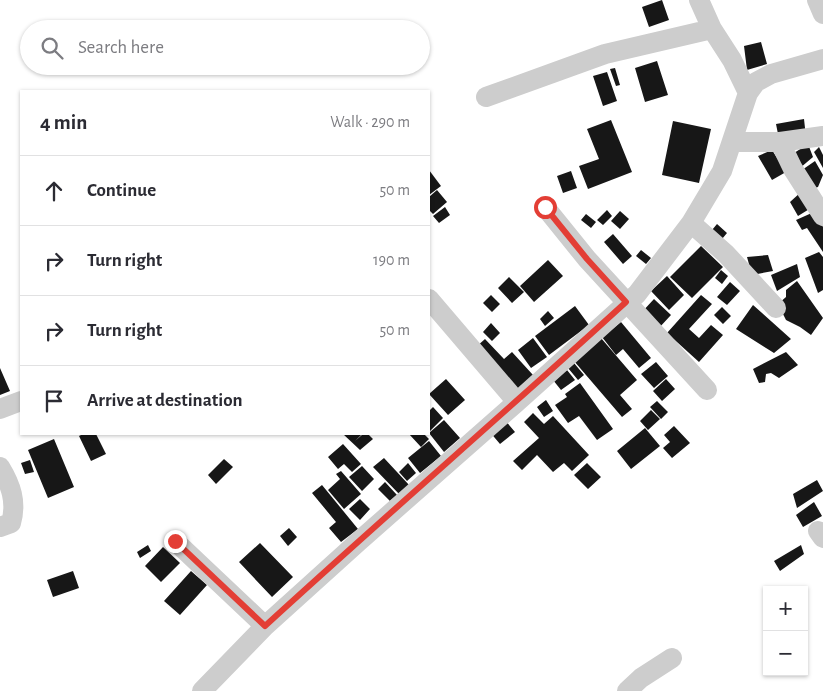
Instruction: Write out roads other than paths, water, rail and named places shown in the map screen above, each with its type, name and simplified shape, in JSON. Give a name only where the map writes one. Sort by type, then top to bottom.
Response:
[{"type":"street","points":[[699,0],[712,29],[732,60],[748,93]]},
{"type":"street","points":[[817,0],[823,14]]},
{"type":"street","points":[[486,97],[605,54],[712,29]]},
{"type":"street","points":[[202,691],[265,626],[637,294],[692,222],[722,171],[748,93],[756,82],[770,74],[823,59]]},
{"type":"street","points":[[732,142],[780,142],[823,136]]},
{"type":"street","points":[[780,142],[793,169],[823,216]]},
{"type":"street","points":[[545,207],[587,259],[707,390]]},
{"type":"street","points":[[692,222],[726,254],[776,308]]},
{"type":"street","points":[[430,300],[517,402]]},
{"type":"street","points":[[0,409],[20,401]]},
{"type":"street","points":[[0,467],[12,487],[14,513],[11,523],[0,527]]},
{"type":"street","points":[[175,541],[265,626]]},
{"type":"street","points":[[627,691],[642,678],[672,658]]}]
